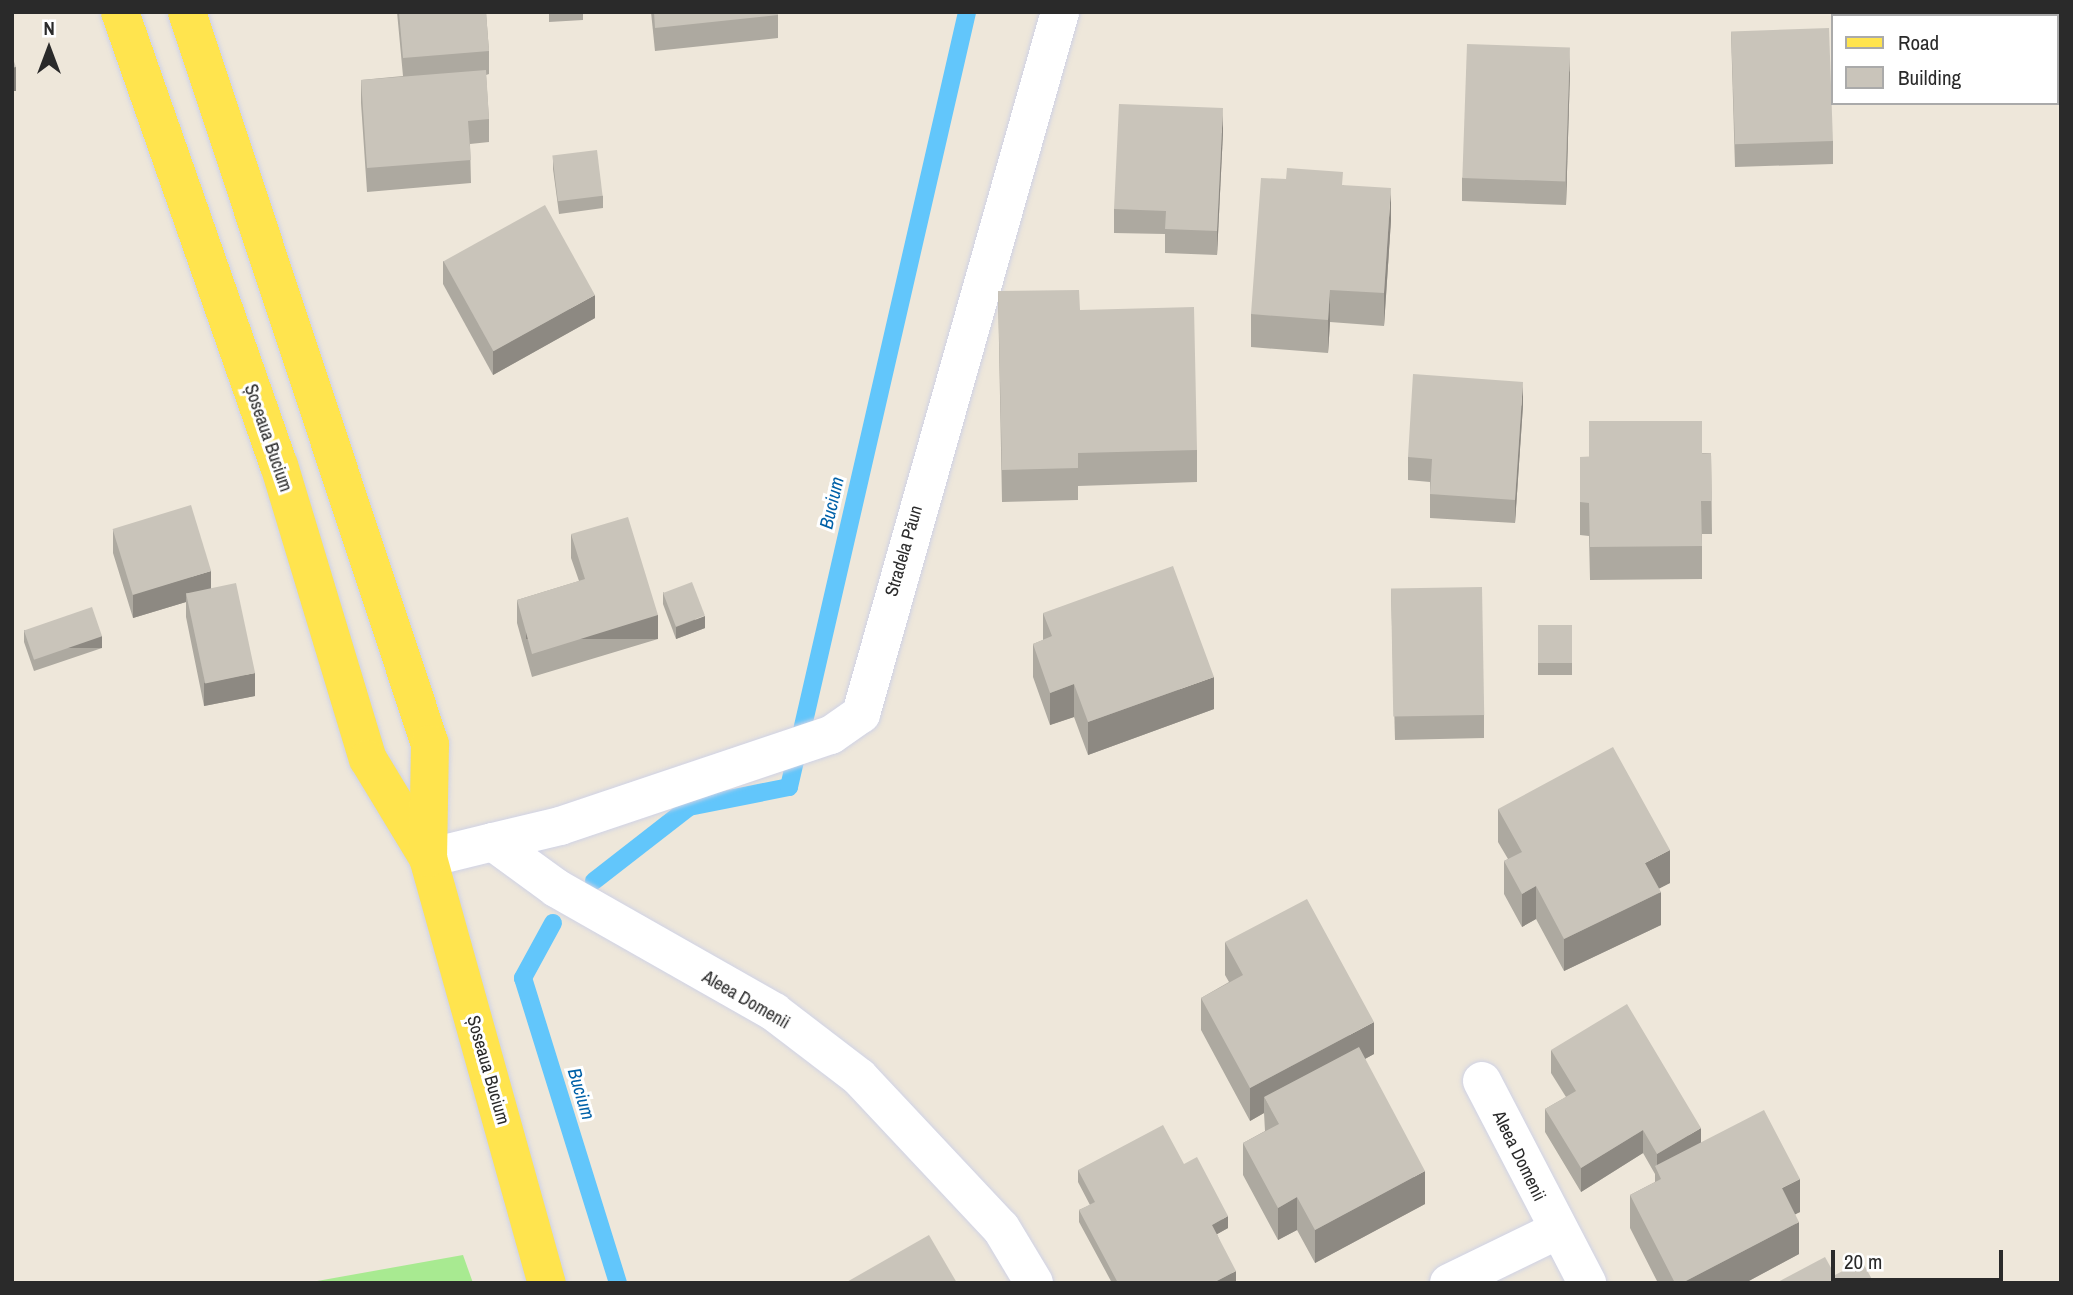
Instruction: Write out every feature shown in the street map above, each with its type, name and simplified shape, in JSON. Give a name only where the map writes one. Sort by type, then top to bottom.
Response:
[{"type":"main road","name":"Șoseaua Bucium","points":[[120,12],[279,465],[368,759],[428,858],[547,1283]]},
{"type":"main road","name":"Șoseaua Bucium","points":[[187,12],[430,744],[428,858]]},
{"type":"street","name":"Stradela Păun","points":[[493,842],[560,826],[756,756],[831,735],[861,714],[1059,12]]},
{"type":"street","points":[[428,858],[493,842]]},
{"type":"street","name":"Aleea Domenii","points":[[493,842],[556,888],[774,1012],[859,1077],[1001,1228],[1034,1283]]},
{"type":"street","name":"Aleea Domenii","points":[[1482,1081],[1556,1231],[1587,1283]]},
{"type":"street","points":[[1449,1283],[1556,1231]]},
{"type":"green space","points":[[463,1255],[473,1283],[306,1283]]},
{"type":"building","points":[[399,12],[486,12],[489,51],[403,58]]},
{"type":"building","points":[[654,12],[778,12],[778,15],[655,28]]},
{"type":"building","points":[[1829,28],[1833,141],[1735,144],[1731,31]]},
{"type":"building","points":[[1467,44],[1570,48],[1565,182],[1462,178]]},
{"type":"building","points":[[486,70],[489,119],[468,121],[471,160],[367,168],[361,80]]},
{"type":"building","points":[[1119,104],[1223,108],[1217,231],[1165,229],[1166,211],[1114,209]]},
{"type":"building","points":[[597,150],[603,196],[558,201],[552,155]]},
{"type":"building","points":[[1287,168],[1343,172],[1342,185],[1391,188],[1384,293],[1330,290],[1328,320],[1251,314],[1261,178],[1286,179]]},
{"type":"building","points":[[545,205],[595,295],[493,351],[444,261]]},
{"type":"building","points":[[1079,290],[1080,310],[1194,307],[1197,450],[1078,453],[1078,468],[1002,470],[998,291]]},
{"type":"building","points":[[1413,374],[1523,382],[1515,500],[1430,494],[1432,459],[1408,457]]},
{"type":"building","points":[[1589,421],[1702,421],[1702,454],[1711,453],[1712,501],[1701,501],[1702,546],[1590,547],[1589,503],[1580,502],[1580,457],[1589,457]]},
{"type":"building","points":[[191,505],[211,571],[133,595],[113,529]]},
{"type":"building","points":[[628,517],[658,615],[532,654],[517,600],[585,579],[571,534]]},
{"type":"building","points":[[1173,566],[1214,677],[1088,722],[1074,684],[1050,693],[1033,644],[1052,636],[1043,613]]},
{"type":"building","points":[[692,582],[705,616],[676,627],[663,593]]},
{"type":"building","points":[[236,583],[255,673],[205,684],[186,594]]},
{"type":"building","points":[[1482,587],[1484,715],[1393,717],[1391,589]]},
{"type":"building","points":[[92,607],[102,636],[34,660],[24,630]]},
{"type":"building","points":[[1538,625],[1572,625],[1572,663],[1538,663]]},
{"type":"building","points":[[1613,747],[1670,850],[1645,863],[1661,892],[1564,939],[1536,886],[1522,894],[1504,861],[1522,852],[1498,809]]},
{"type":"building","points":[[1307,899],[1374,1022],[1250,1088],[1201,998],[1243,975],[1225,942]]},
{"type":"building","points":[[1627,1004],[1701,1128],[1657,1154],[1643,1130],[1581,1168],[1545,1109],[1576,1091],[1551,1050]]},
{"type":"building","points":[[1359,1047],[1425,1171],[1315,1230],[1297,1197],[1278,1208],[1243,1143],[1279,1124],[1264,1097]]},
{"type":"building","points":[[1764,1110],[1800,1179],[1782,1188],[1799,1222],[1682,1283],[1675,1283],[1630,1195],[1661,1179],[1655,1166]]},
{"type":"building","points":[[1163,1125],[1184,1164],[1197,1157],[1228,1216],[1212,1225],[1236,1271],[1213,1283],[1118,1283],[1079,1210],[1095,1202],[1078,1170]]},
{"type":"building","points":[[929,1235],[957,1283],[845,1283]]},
{"type":"building","points":[[1825,1257],[1835,1275],[1862,1261],[1874,1283],[1776,1283]]},
{"type":"waterway","name":"Bucium","points":[[594,881],[689,807],[789,787],[967,12]]},
{"type":"waterway","name":"Bucium","points":[[553,923],[523,978],[618,1283]]}]
